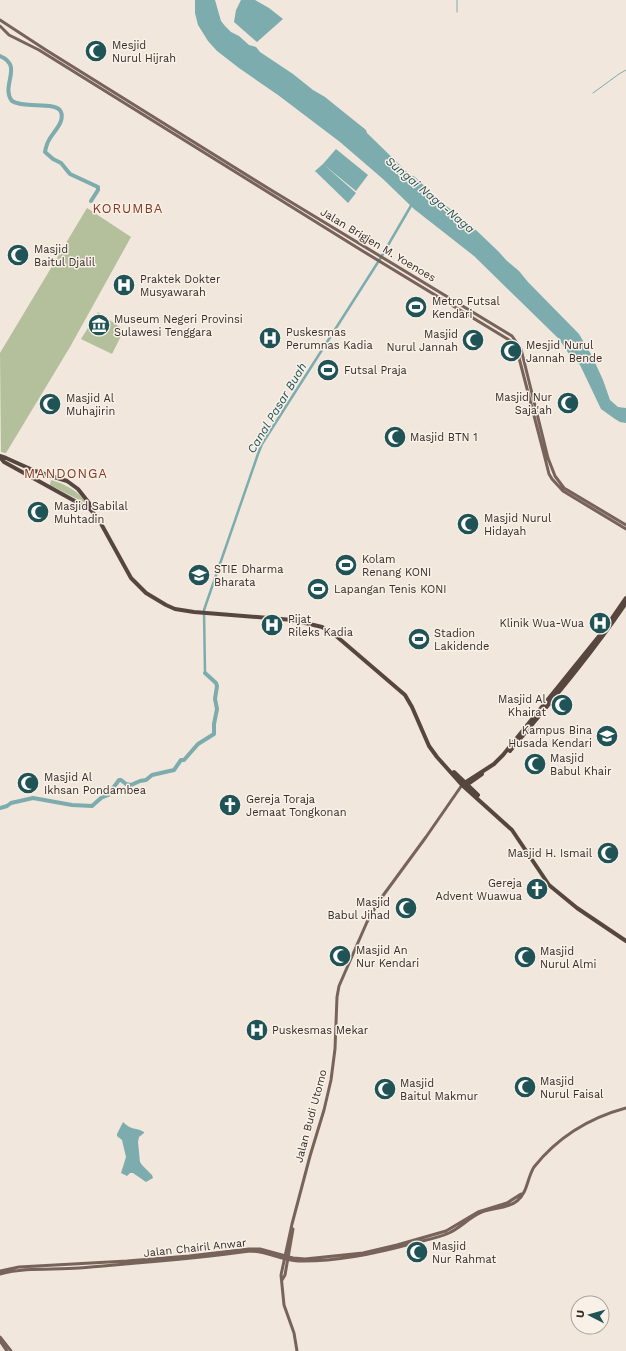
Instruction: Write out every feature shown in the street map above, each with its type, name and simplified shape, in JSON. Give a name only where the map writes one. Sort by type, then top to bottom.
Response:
[{"type":"highway","points":[[0,457],[6,458],[35,471],[67,481],[78,489],[89,503],[91,510],[131,578],[142,590],[158,601],[175,609],[200,613],[285,619],[329,630],[405,695],[429,744],[464,785],[510,824],[549,885],[577,908],[626,940]]},
{"type":"highway","points":[[0,457],[4,462],[91,510]]},
{"type":"highway","points":[[84,507],[89,503]]},
{"type":"highway","points":[[464,785],[494,764],[503,755],[604,630],[626,598]]},
{"type":"highway","points":[[464,785],[498,764],[510,752],[551,703],[626,603]]},
{"type":"main road","points":[[0,20],[98,85]]},
{"type":"main road","points":[[0,26],[8,33],[98,85]]},
{"type":"main road","points":[[8,33],[12,27]]},
{"type":"main road","points":[[15,37],[18,31]]},
{"type":"main road","name":"Jalan Brigjen M. Yoenoes","points":[[98,85],[378,258],[512,336],[521,349],[531,398],[553,472],[564,488],[626,529]]},
{"type":"main road","name":"Jalan Brigjen M. Yoenoes","points":[[584,502],[626,525]]},
{"type":"main road","name":"Jalan Budi Utomo","points":[[297,1351],[294,1333],[284,1305],[282,1280],[285,1275],[286,1258],[308,1163],[324,1110],[331,1080],[335,1049],[337,997],[342,979],[379,901],[464,785]]},
{"type":"main road","name":"Jalan Chairil Anwar","points":[[0,1273],[91,1265],[182,1260],[250,1251],[306,1261],[389,1250],[441,1236],[479,1213],[512,1204],[521,1197],[524,1192],[534,1167],[562,1138],[574,1130],[602,1116],[626,1108]]},
{"type":"main road","points":[[0,1337],[11,1351]]},
{"type":"main road","points":[[0,1341],[8,1351]]},
{"type":"green space","points":[[87,208],[131,237],[70,347],[6,453],[1,452],[0,353]]},
{"type":"green space","points":[[98,312],[124,330],[112,354],[81,339]]},
{"type":"green space","points":[[51,480],[80,495],[87,504],[50,485]]},
{"type":"water","name":"Sungai Naga-Naga","points":[[195,0],[215,0],[221,21],[231,32],[239,36],[249,45],[256,47],[260,52],[325,97],[366,130],[367,133],[409,174],[415,177],[438,199],[477,231],[519,271],[579,334],[592,356],[610,400],[618,407],[626,408],[626,423],[620,422],[601,409],[580,365],[571,357],[559,339],[474,256],[414,209],[383,179],[340,142],[217,51],[208,41],[198,25],[195,13]]},
{"type":"water","points":[[241,0],[255,0],[269,8],[283,19],[257,42],[234,22],[236,10]]},
{"type":"water","points":[[336,149],[368,175],[356,191],[323,164]]},
{"type":"water","points":[[323,164],[356,193],[348,203],[315,171]]},
{"type":"water","points":[[123,1122],[131,1128],[144,1132],[139,1137],[138,1142],[140,1162],[153,1178],[146,1182],[133,1173],[130,1173],[127,1176],[121,1173],[126,1157],[122,1140],[117,1136],[117,1134]]},
{"type":"waterway","points":[[457,0],[457,12]]},
{"type":"waterway","points":[[0,56],[7,60],[10,65],[11,71],[8,89],[12,101],[24,105],[53,107],[61,112],[62,116],[60,123],[48,141],[45,152],[53,159],[61,163],[70,174],[98,187],[98,190],[91,201]]},
{"type":"waterway","points":[[593,93],[626,70]]},
{"type":"waterway","name":"Canal Pasar Buah","points":[[205,673],[204,610],[262,444],[380,259],[412,204]]},
{"type":"waterway","points":[[0,808],[11,803],[33,798],[72,805],[92,806],[101,798],[108,795],[119,780],[131,785],[146,780],[152,775],[174,770],[181,760],[184,760],[198,744],[214,734],[217,709],[215,699],[217,686],[216,683],[205,673]]},
{"type":"place","name":"Mesjid Nurul Hijrah","points":[[96,51]]},
{"type":"place","name":"Masjid Baitul Djalil","points":[[18,255]]},
{"type":"place","name":"Praktek Dokter Musyawarah","points":[[124,285]]},
{"type":"place","name":"Metro Futsal Kendari","points":[[416,307]]},
{"type":"place","name":"Museum Negeri Provinsi Sulawesi Tenggara","points":[[99,325]]},
{"type":"place","name":"Puskesmas Perumnas Kadia","points":[[270,338]]},
{"type":"place","name":"Masjid Nurul Jannah","points":[[473,340]]},
{"type":"place","name":"Mesjid Nurul Jannah Bende","points":[[511,351]]},
{"type":"place","name":"Futsal Praja","points":[[328,370]]},
{"type":"place","name":"Masjid Nur Saja'ah","points":[[568,403]]},
{"type":"place","name":"Masjid Al Muhajirin","points":[[50,404]]},
{"type":"place","name":"Masjid BTN 1","points":[[395,437]]},
{"type":"place","name":"Masjid Sabilal Muhtadin","points":[[38,512]]},
{"type":"place","name":"Masjid Nurul Hidayah","points":[[468,524]]},
{"type":"place","name":"Kolam Renang KONI","points":[[346,565]]},
{"type":"place","name":"STIE Dharma Bharata","points":[[199,575]]},
{"type":"place","name":"Lapangan Tenis KONI","points":[[318,589]]},
{"type":"place","name":"Klinik Wua-Wua","points":[[600,623]]},
{"type":"place","name":"Pijat Rileks Kadia","points":[[272,625]]},
{"type":"place","name":"Stadion Lakidende","points":[[419,639]]},
{"type":"place","name":"Masjid Al Khairat","points":[[562,705]]},
{"type":"place","name":"Kampus Bina Husada Kendari","points":[[607,736]]},
{"type":"place","name":"Masjid Babul Khair","points":[[535,764]]},
{"type":"place","name":"Masjid Al Ikhsan Pondambea","points":[[28,783]]},
{"type":"place","name":"Gereja Toraja Jemaat Tongkonan","points":[[230,805]]},
{"type":"place","name":"Masjid H. Ismail","points":[[608,853]]},
{"type":"place","name":"Gereja Advent Wuawua","points":[[537,889]]},
{"type":"place","name":"Masjid Babul Jihad","points":[[406,908]]},
{"type":"place","name":"Masjid An Nur Kendari","points":[[340,956]]},
{"type":"place","name":"Masjid Nurul Almi","points":[[525,957]]},
{"type":"place","name":"Puskesmas Mekar","points":[[257,1030]]},
{"type":"place","name":"Masjid Nurul Faisal","points":[[525,1087]]},
{"type":"place","name":"Masjid Baitul Makmur","points":[[385,1089]]},
{"type":"place","name":"Masjid Nur Rahmat","points":[[417,1252]]},
{"type":"district","name":"KORUMBA","points":[[128,208]]},
{"type":"district","name":"MANDONGA","points":[[66,473]]}]
